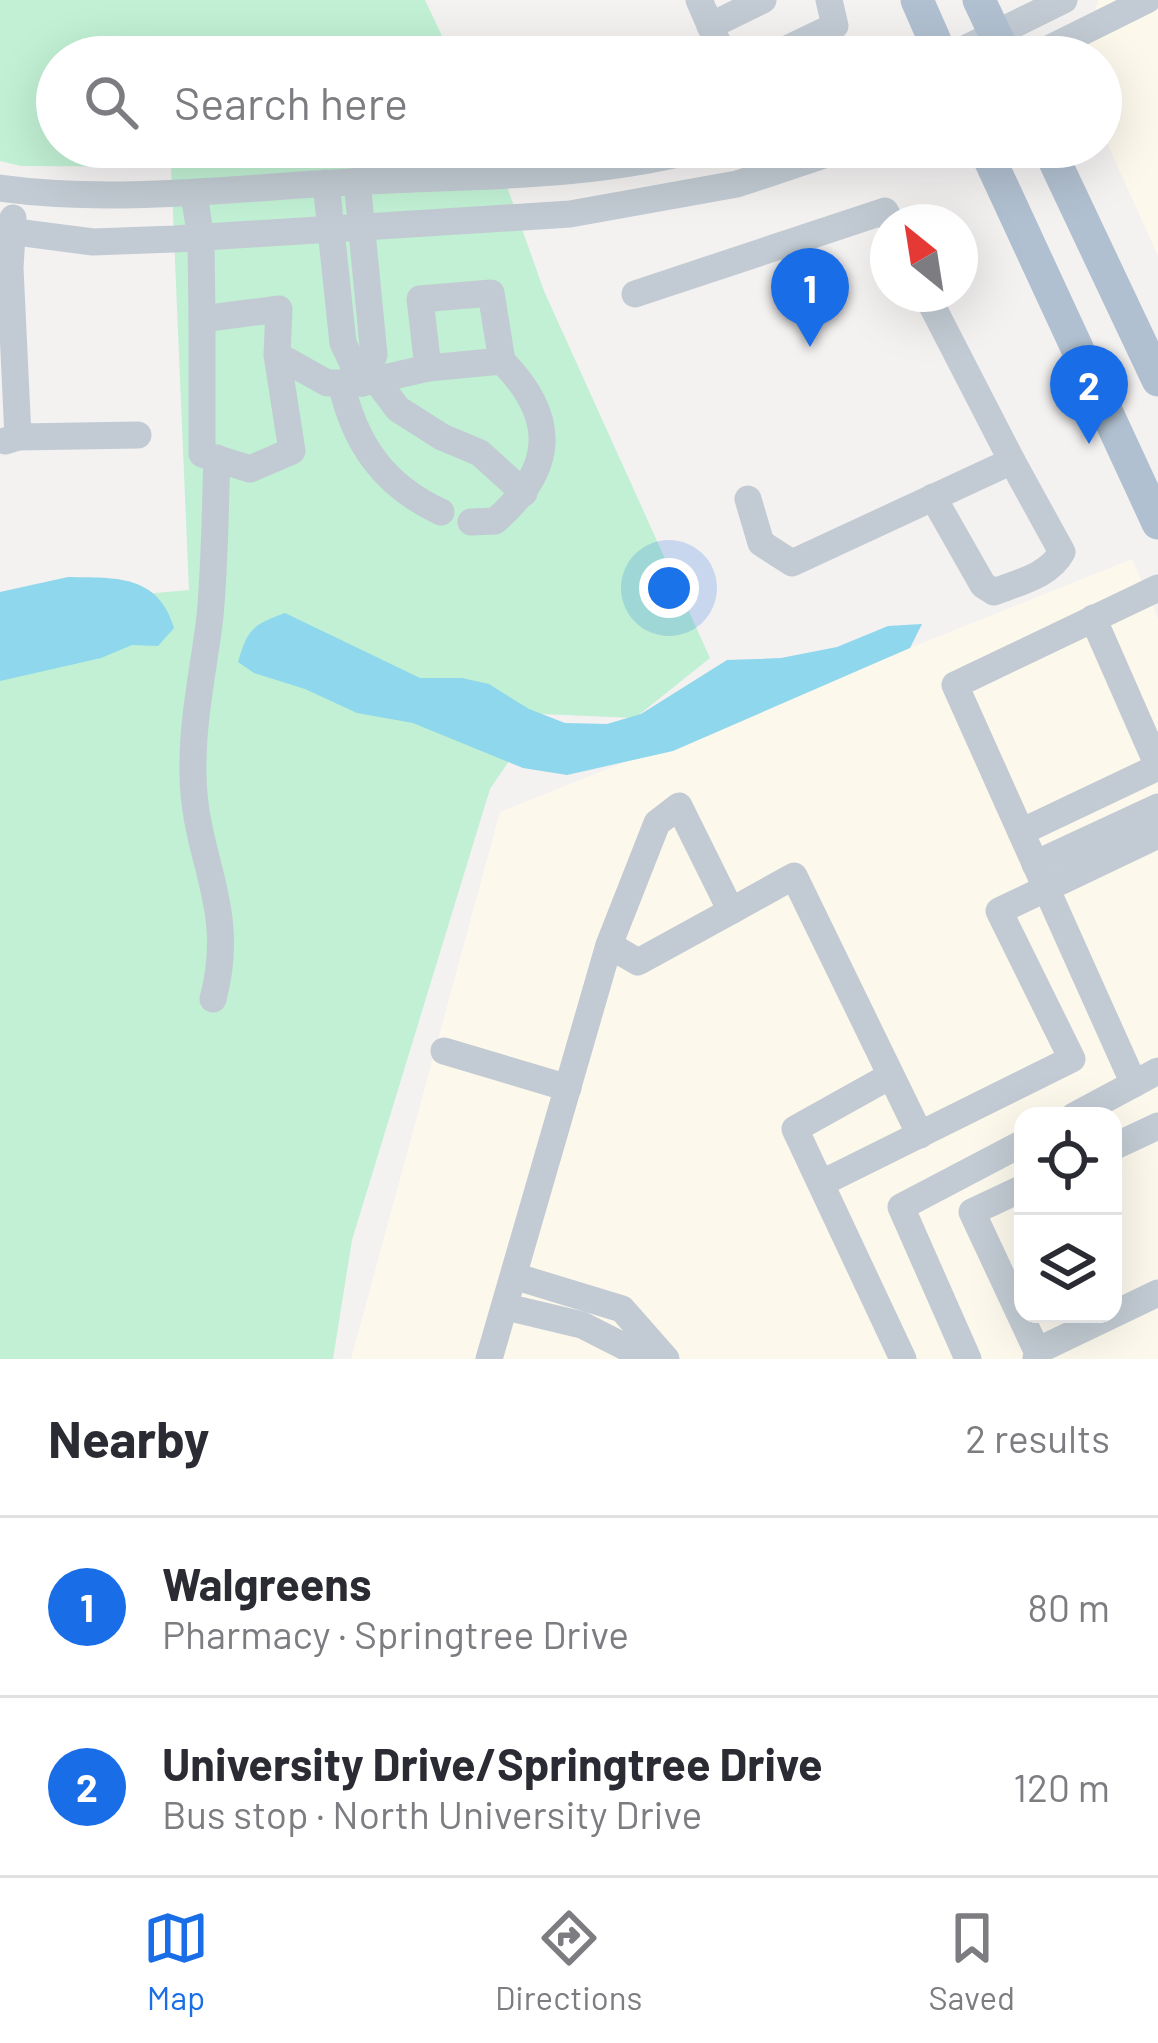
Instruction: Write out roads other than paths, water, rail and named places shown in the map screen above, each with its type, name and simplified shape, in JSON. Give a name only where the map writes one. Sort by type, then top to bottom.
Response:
[{"type":"main road","points":[[917,0],[935,36]]},
{"type":"main road","points":[[979,0],[996,36]]},
{"type":"main road","points":[[994,168],[1158,523]]},
{"type":"main road","points":[[1058,168],[1158,380]]},
{"type":"street","points":[[705,13],[764,0]]},
{"type":"street","points":[[815,36],[836,26],[829,0]]},
{"type":"street","points":[[1013,36],[1064,0]]},
{"type":"street","points":[[1074,36],[1147,0]]},
{"type":"street","points":[[138,435],[9,440],[7,189],[194,194],[597,168]]},
{"type":"street","points":[[6,231],[93,242],[570,214],[676,197],[791,168]]},
{"type":"street","points":[[357,182],[374,356],[360,382]]},
{"type":"street","points":[[326,183],[343,343],[360,382],[358,437],[389,480],[441,512]]},
{"type":"street","points":[[194,194],[201,238],[202,454],[250,470],[292,451],[277,355],[279,309],[202,319]]},
{"type":"street","points":[[635,294],[870,216]]},
{"type":"street","points":[[428,368],[420,299],[490,293],[502,361],[533,401],[545,440],[540,465],[524,494],[495,521],[471,522]]},
{"type":"street","points":[[933,496],[982,585],[994,592],[1042,573],[1062,552],[935,312]]},
{"type":"street","points":[[277,355],[327,383],[502,361]]},
{"type":"street","points":[[360,382],[442,437],[480,453],[524,494]]},
{"type":"street","points":[[213,999],[224,950],[192,776],[197,689],[210,614],[217,458]]},
{"type":"street","points":[[748,499],[761,543],[792,562],[1012,461]]},
{"type":"street","points":[[1091,1107],[1146,1078],[1041,875],[955,685],[1158,589]]},
{"type":"street","points":[[1021,832],[1158,766],[1094,618]]},
{"type":"street","points":[[489,1359],[609,945],[656,823],[680,806],[731,910]]},
{"type":"street","points":[[822,1183],[1072,1059],[998,911],[1041,875],[1158,807]]},
{"type":"street","points":[[1041,875],[1158,835]]},
{"type":"street","points":[[609,945],[638,962],[794,876],[920,1135]]},
{"type":"street","points":[[444,1051],[568,1088]]},
{"type":"street","points":[[890,1076],[795,1129],[903,1359]]},
{"type":"street","points":[[1122,1143],[1158,1126]]},
{"type":"street","points":[[968,1359],[901,1207],[1014,1148]]},
{"type":"street","points":[[1014,1192],[972,1213],[1037,1355],[1097,1323]]},
{"type":"street","points":[[514,1276],[622,1310],[666,1359]]},
{"type":"street","points":[[1122,1310],[1158,1293]]},
{"type":"street","points":[[506,1307],[582,1324],[649,1359]]},
{"type":"water","points":[[68,577],[118,579],[146,588],[167,610],[174,628],[158,646],[132,645],[101,658],[0,681],[0,592]]},
{"type":"water","points":[[285,613],[420,678],[462,678],[489,684],[529,709],[565,723],[607,724],[641,714],[727,660],[781,658],[837,647],[888,626],[922,624],[910,648],[673,751],[567,775],[523,768],[413,723],[357,713],[254,673],[238,662],[253,629]]},
{"type":"place","name":"Walgreens","points":[[810,347]]},
{"type":"place","name":"University Drive/Springtree Drive","points":[[1089,444]]}]
